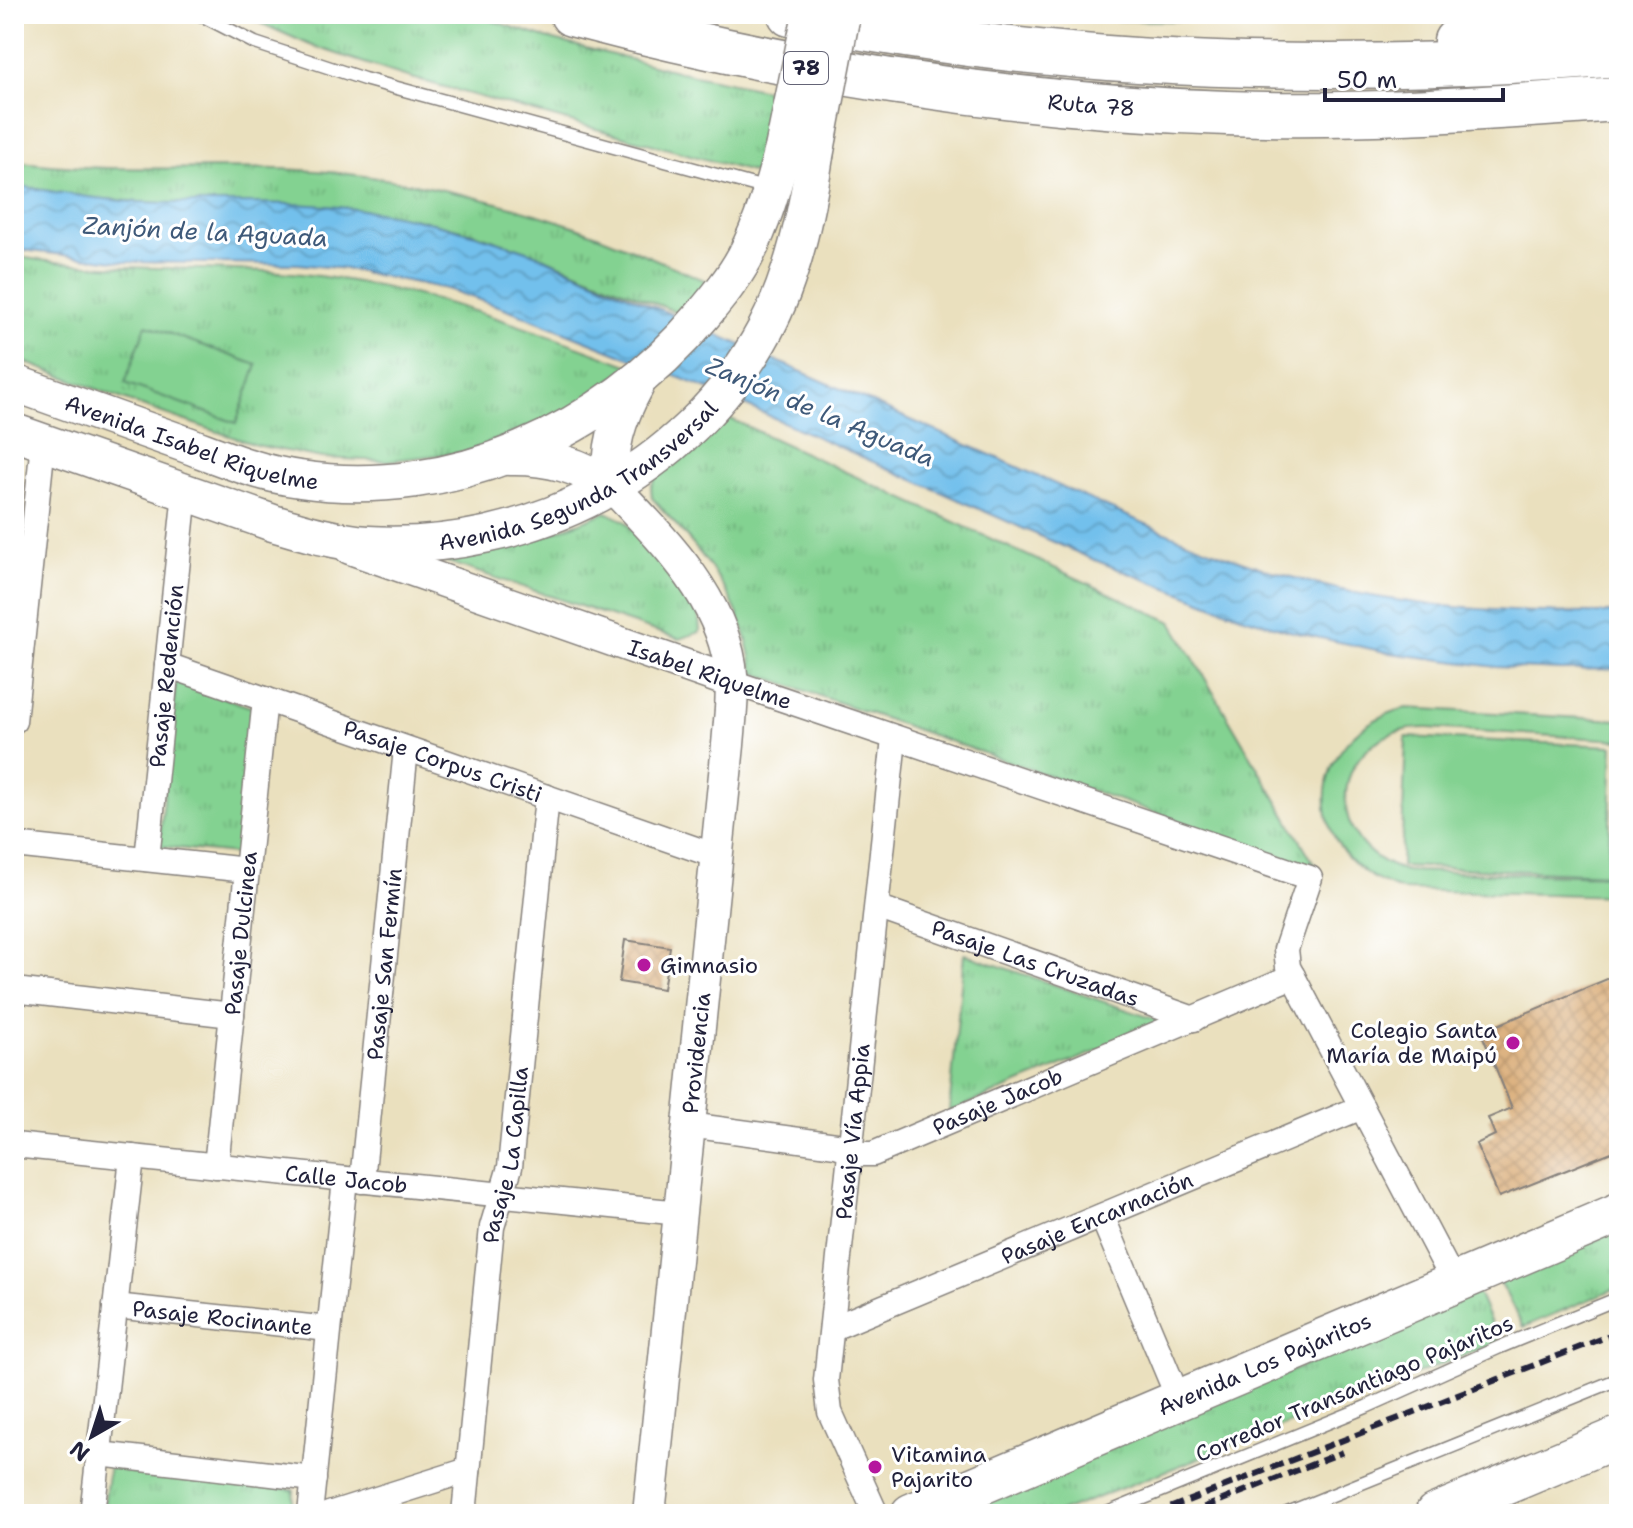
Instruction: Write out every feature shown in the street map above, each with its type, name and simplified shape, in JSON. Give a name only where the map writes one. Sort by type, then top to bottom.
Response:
[{"type":"highway","name":"Ruta 78","points":[[572,14],[776,63],[980,95],[1103,107],[1231,113],[1396,112],[1619,99]]},
{"type":"highway","name":"78","points":[[790,14],[895,34],[1064,55],[1151,62],[1327,65],[1510,62],[1619,54]]},
{"type":"highway","points":[[1327,65],[1607,14]]},
{"type":"highway","points":[[1396,112],[1485,123],[1619,130]]},
{"type":"main road","name":"Avenida Segunda Transversal","points":[[311,534],[365,544],[418,544],[466,539],[534,522],[613,487],[671,446],[702,415],[729,384],[765,330],[792,262],[811,14]]},
{"type":"main road","name":"Avenida Segunda Transversal","points":[[375,483],[442,475],[501,457],[572,425],[641,378],[690,331],[746,256],[772,190],[799,152],[842,14]]},
{"type":"main road","points":[[613,487],[610,454],[615,432],[641,378]]},
{"type":"main road","name":"Avenida Isabel Riquelme","points":[[14,383],[270,473],[325,482],[375,483]]},
{"type":"main road","name":"Isabel Riquelme","points":[[28,437],[311,534]]},
{"type":"main road","points":[[501,457],[535,457],[567,462],[613,487]]},
{"type":"main road","name":"Avenida Los Pajaritos","points":[[911,1514],[1619,1213]]},
{"type":"main road","points":[[1439,1513],[1619,1437]]},
{"type":"street","points":[[14,721],[28,437]]},
{"type":"street","name":"Providencia","points":[[613,487],[657,534],[702,592],[721,629],[732,682],[649,1514]]},
{"type":"street","name":"Pasaje Redención","points":[[147,859],[185,492]]},
{"type":"street","name":"Isabel Riquelme","points":[[311,534],[894,739],[1310,878],[1286,949],[1293,976]]},
{"type":"street","name":"Pasaje Corpus Cristi","points":[[167,665],[716,856]]},
{"type":"street","name":"Pasaje Dulcinea","points":[[216,1166],[265,699]]},
{"type":"street","name":"Pasaje Vía Appia","points":[[876,1514],[828,1402],[826,1380],[894,739]]},
{"type":"street","name":"Pasaje San Fermín","points":[[310,1514],[329,1329],[354,1180],[406,749]]},
{"type":"street","name":"Pasaje La Capilla","points":[[464,1514],[492,1227],[510,1167],[547,797]]},
{"type":"street","points":[[14,845],[247,870]]},
{"type":"street","name":"Pasaje Las Cruzadas","points":[[877,907],[1194,1019]]},
{"type":"street","points":[[1293,976],[1454,1282]]},
{"type":"street","name":"Pasaje Jacob","points":[[689,1125],[836,1145],[862,1154],[882,1151],[1293,976]]},
{"type":"street","points":[[14,990],[232,1015]]},
{"type":"street","name":"Pasaje Encarnación","points":[[833,1328],[1362,1107]]},
{"type":"street","name":"Calle Jacob","points":[[14,1145],[680,1213]]},
{"type":"street","points":[[92,1514],[132,1157]]},
{"type":"street","points":[[1102,1216],[1179,1400]]},
{"type":"street","name":"Pasaje Rocinante","points":[[115,1306],[329,1329]]},
{"type":"street","points":[[99,1454],[314,1479]]},
{"type":"street","points":[[329,1514],[468,1470]]},
{"type":"lane","points":[[199,14],[255,43],[364,79],[772,190]]},
{"type":"lane","name":"Corredor Transantiago Pajaritos","points":[[1105,1514],[1366,1407],[1619,1298]]},
{"type":"lane","points":[[1285,1514],[1619,1379]]},
{"type":"green space","points":[[240,14],[471,14],[546,38],[680,72],[776,92],[769,141],[759,174],[401,75],[310,45]]},
{"type":"green space","points":[[990,14],[1347,14],[1229,21],[1080,20]]},
{"type":"green space","points":[[14,161],[95,168],[299,170],[400,182],[489,201],[576,227],[716,285],[698,321],[530,252],[477,234],[413,218],[71,196],[14,185]]},
{"type":"green space","points":[[14,256],[113,267],[280,272],[370,284],[458,306],[630,366],[568,411],[466,452],[386,461],[322,458],[256,445],[14,358]]},
{"type":"green space","points":[[146,325],[257,365],[236,423],[125,383]]},
{"type":"green space","points":[[722,415],[1172,622],[1317,869],[754,673],[746,636],[728,594],[706,560],[652,498],[651,487],[655,478]]},
{"type":"green space","points":[[606,512],[625,521],[698,605],[700,632],[679,639],[433,557],[544,536]]},
{"type":"green space","points":[[176,681],[259,710],[243,855],[159,846]]},
{"type":"green space","points":[[1406,708],[1619,720],[1619,740],[1428,728],[1396,733],[1371,746],[1355,766],[1346,789],[1347,814],[1357,837],[1377,857],[1406,871],[1619,876],[1619,896],[1402,890],[1368,874],[1344,852],[1330,825],[1326,797],[1331,769],[1346,743],[1371,722]]},
{"type":"green space","points":[[1406,737],[1613,746],[1608,874],[1401,866]]},
{"type":"green space","points":[[964,954],[1166,1023],[949,1112]]},
{"type":"green space","points":[[1619,1229],[1619,1287],[1523,1327],[1500,1282]]},
{"type":"green space","points":[[1478,1293],[1499,1342],[1055,1514],[950,1514]]},
{"type":"green space","points":[[109,1466],[294,1490],[292,1510],[280,1514],[103,1514]]},
{"type":"water","name":"Zanjón de la Aguada","points":[[14,185],[124,201],[347,208],[417,219],[485,238],[530,252],[1116,511],[1247,563],[1337,589],[1406,602],[1513,611],[1619,613],[1619,669],[1496,667],[1390,653],[1293,632],[1241,616],[1092,559],[713,391],[507,309],[447,289],[346,269],[298,264],[124,262],[14,249]]},
{"type":"building","name":"Gimnasio","points":[[625,940],[670,947],[663,989],[619,982]]},
{"type":"building","points":[[1619,974],[1619,1149],[1499,1197],[1476,1144],[1495,1135],[1488,1118],[1512,1108],[1481,1032]]},
{"type":"railway","points":[[1154,1514],[1619,1332]]},
{"type":"railway","points":[[1187,1514],[1343,1452]]},
{"type":"place","name":"Gimnasio","points":[[644,965]]},
{"type":"place","name":"Colegio Santa María de Maipú","points":[[1513,1043]]},
{"type":"place","name":"Vitamina Pajarito","points":[[875,1467]]}]
